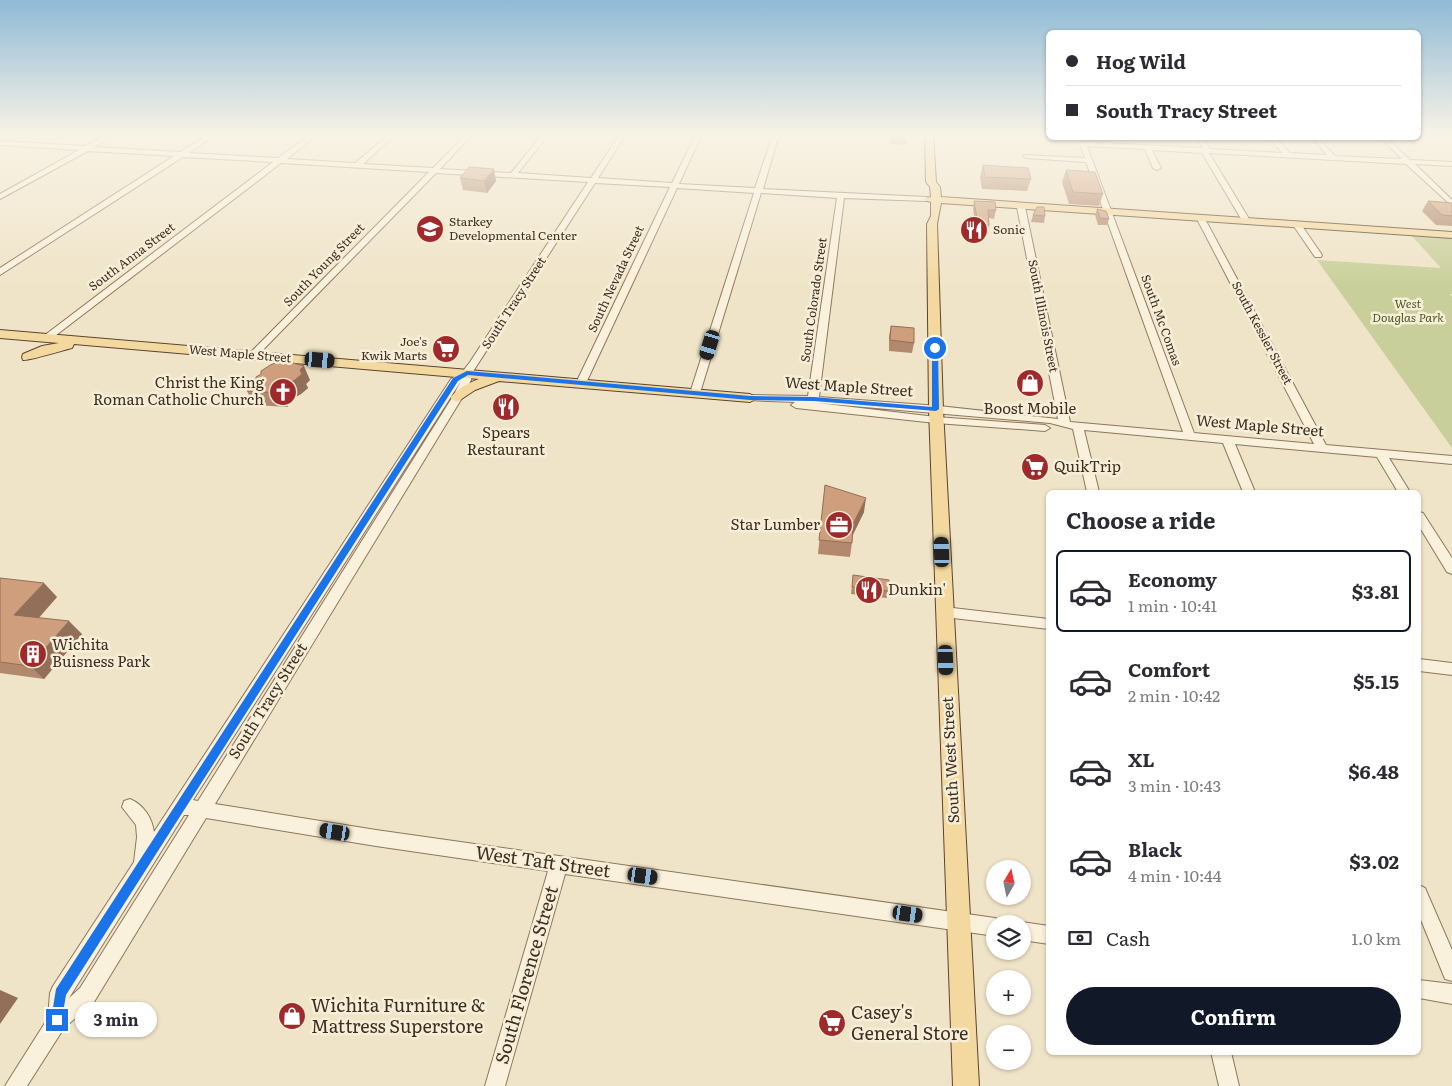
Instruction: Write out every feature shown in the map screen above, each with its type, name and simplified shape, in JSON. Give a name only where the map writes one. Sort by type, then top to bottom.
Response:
[{"type":"main road","name":"South West Street","points":[[934,185],[935,186],[931,202],[925,216],[932,224],[936,415],[966,1086]]},
{"type":"main road","points":[[931,202],[1452,235]]},
{"type":"main road","points":[[2,334],[17,344],[23,356],[53,347],[93,341]]},
{"type":"main road","name":"West Maple Street","points":[[2,334],[750,398]]},
{"type":"main road","points":[[456,398],[470,387],[500,376]]},
{"type":"street","points":[[0,197],[22,185]]},
{"type":"street","points":[[0,272],[134,185]]},
{"type":"street","name":"South Anna Street","points":[[48,337],[247,185]]},
{"type":"street","name":"South Young Street","points":[[253,355],[421,185]]},
{"type":"street","name":"South Tracy Street","points":[[57,1020],[60,993],[141,866],[453,384],[467,373],[591,185]]},
{"type":"street","points":[[653,185],[931,202]]},
{"type":"street","points":[[695,393],[761,185]]},
{"type":"street","name":"South Mc Comas","points":[[1098,185],[1190,436]]},
{"type":"street","points":[[1225,185],[1247,222]]},
{"type":"street","points":[[1432,185],[1452,204]]},
{"type":"street","name":"South Nevada Street","points":[[581,383],[674,186]]},
{"type":"street","name":"South Colorado Street","points":[[813,403],[841,196]]},
{"type":"street","name":"South Illinois Street","points":[[1021,207],[1065,425]]},
{"type":"street","name":"South Kessler Street","points":[[1201,219],[1322,448]]},
{"type":"street","points":[[1297,225],[1318,254]]},
{"type":"street","name":"South Tracy Street","points":[[16,1086],[57,1020],[87,995],[456,398],[466,380],[467,373]]},
{"type":"street","name":"West Maple Street","points":[[750,398],[1052,428],[1065,425],[1078,426],[1452,460]]},
{"type":"street","points":[[1078,426],[1093,490]]},
{"type":"street","points":[[1227,440],[1248,490]]},
{"type":"street","points":[[1380,453],[1403,490]]},
{"type":"street","points":[[1421,519],[1452,569]]},
{"type":"street","points":[[944,612],[1046,624]]},
{"type":"street","points":[[1421,665],[1452,669]]},
{"type":"street","name":"West Taft Street","points":[[180,806],[281,824],[986,926]]},
{"type":"street","points":[[130,807],[142,816],[146,828],[141,866]]},
{"type":"street","name":"South Florence Street","points":[[495,1086],[559,864]]},
{"type":"street","points":[[1421,899],[1452,972]]},
{"type":"street","points":[[1031,932],[1046,935]]},
{"type":"street","points":[[1421,989],[1452,994]]},
{"type":"street","points":[[1222,1055],[1229,1086]]},
{"type":"green space","name":"West Douglas Park","points":[[1411,235],[1452,237],[1452,294],[1450,294],[1452,297],[1452,448],[1317,260],[1441,268]]},
{"type":"building","points":[[1071,185],[1100,185],[1103,194],[1073,192]]},
{"type":"building","points":[[974,201],[995,202],[996,210],[988,210],[989,225],[978,224]]},
{"type":"building","points":[[1428,201],[1452,203],[1452,216],[1442,215]]},
{"type":"building","points":[[1037,207],[1044,207],[1045,216],[1033,215]]},
{"type":"building","points":[[1097,209],[1106,211],[1109,219],[1100,218]]},
{"type":"building","points":[[891,326],[914,328],[914,343],[890,340]]},
{"type":"building","points":[[286,361],[304,366],[300,370],[302,374],[281,387],[281,393],[247,391],[256,384],[256,377],[261,374],[261,371],[272,364]]},
{"type":"building","name":"Star Lumber","points":[[825,485],[866,498],[853,524],[852,543],[819,540]]},
{"type":"building","points":[[853,575],[889,580],[888,591],[852,587]]},
{"type":"building","points":[[0,578],[44,583],[14,615],[69,621],[30,666],[0,662]]},
{"type":"place","name":"Starkey Developmental Center","points":[[430,229]]},
{"type":"place","name":"Sonic","points":[[974,230]]},
{"type":"place","name":"Joe's Kwik Marts","points":[[446,349]]},
{"type":"place","name":"Boost Mobile","points":[[1030,383]]},
{"type":"place","name":"Christ the King Roman Catholic Church","points":[[283,392]]},
{"type":"place","name":"Spears Restaurant","points":[[506,407]]},
{"type":"place","name":"QuikTrip","points":[[1035,467]]},
{"type":"place","name":"Star Lumber","points":[[839,525]]},
{"type":"place","name":"Dunkin'","points":[[869,590]]},
{"type":"place","name":"Wichita Buisness Park","points":[[33,654]]},
{"type":"place","name":"Wichita Furniture & Mattress Superstore","points":[[292,1016]]},
{"type":"place","name":"Casey's General Store","points":[[832,1023]]},
{"type":"route","points":[[57,1020],[60,993],[278,652],[456,379],[467,373],[750,398],[814,399],[936,409],[935,348]]}]
